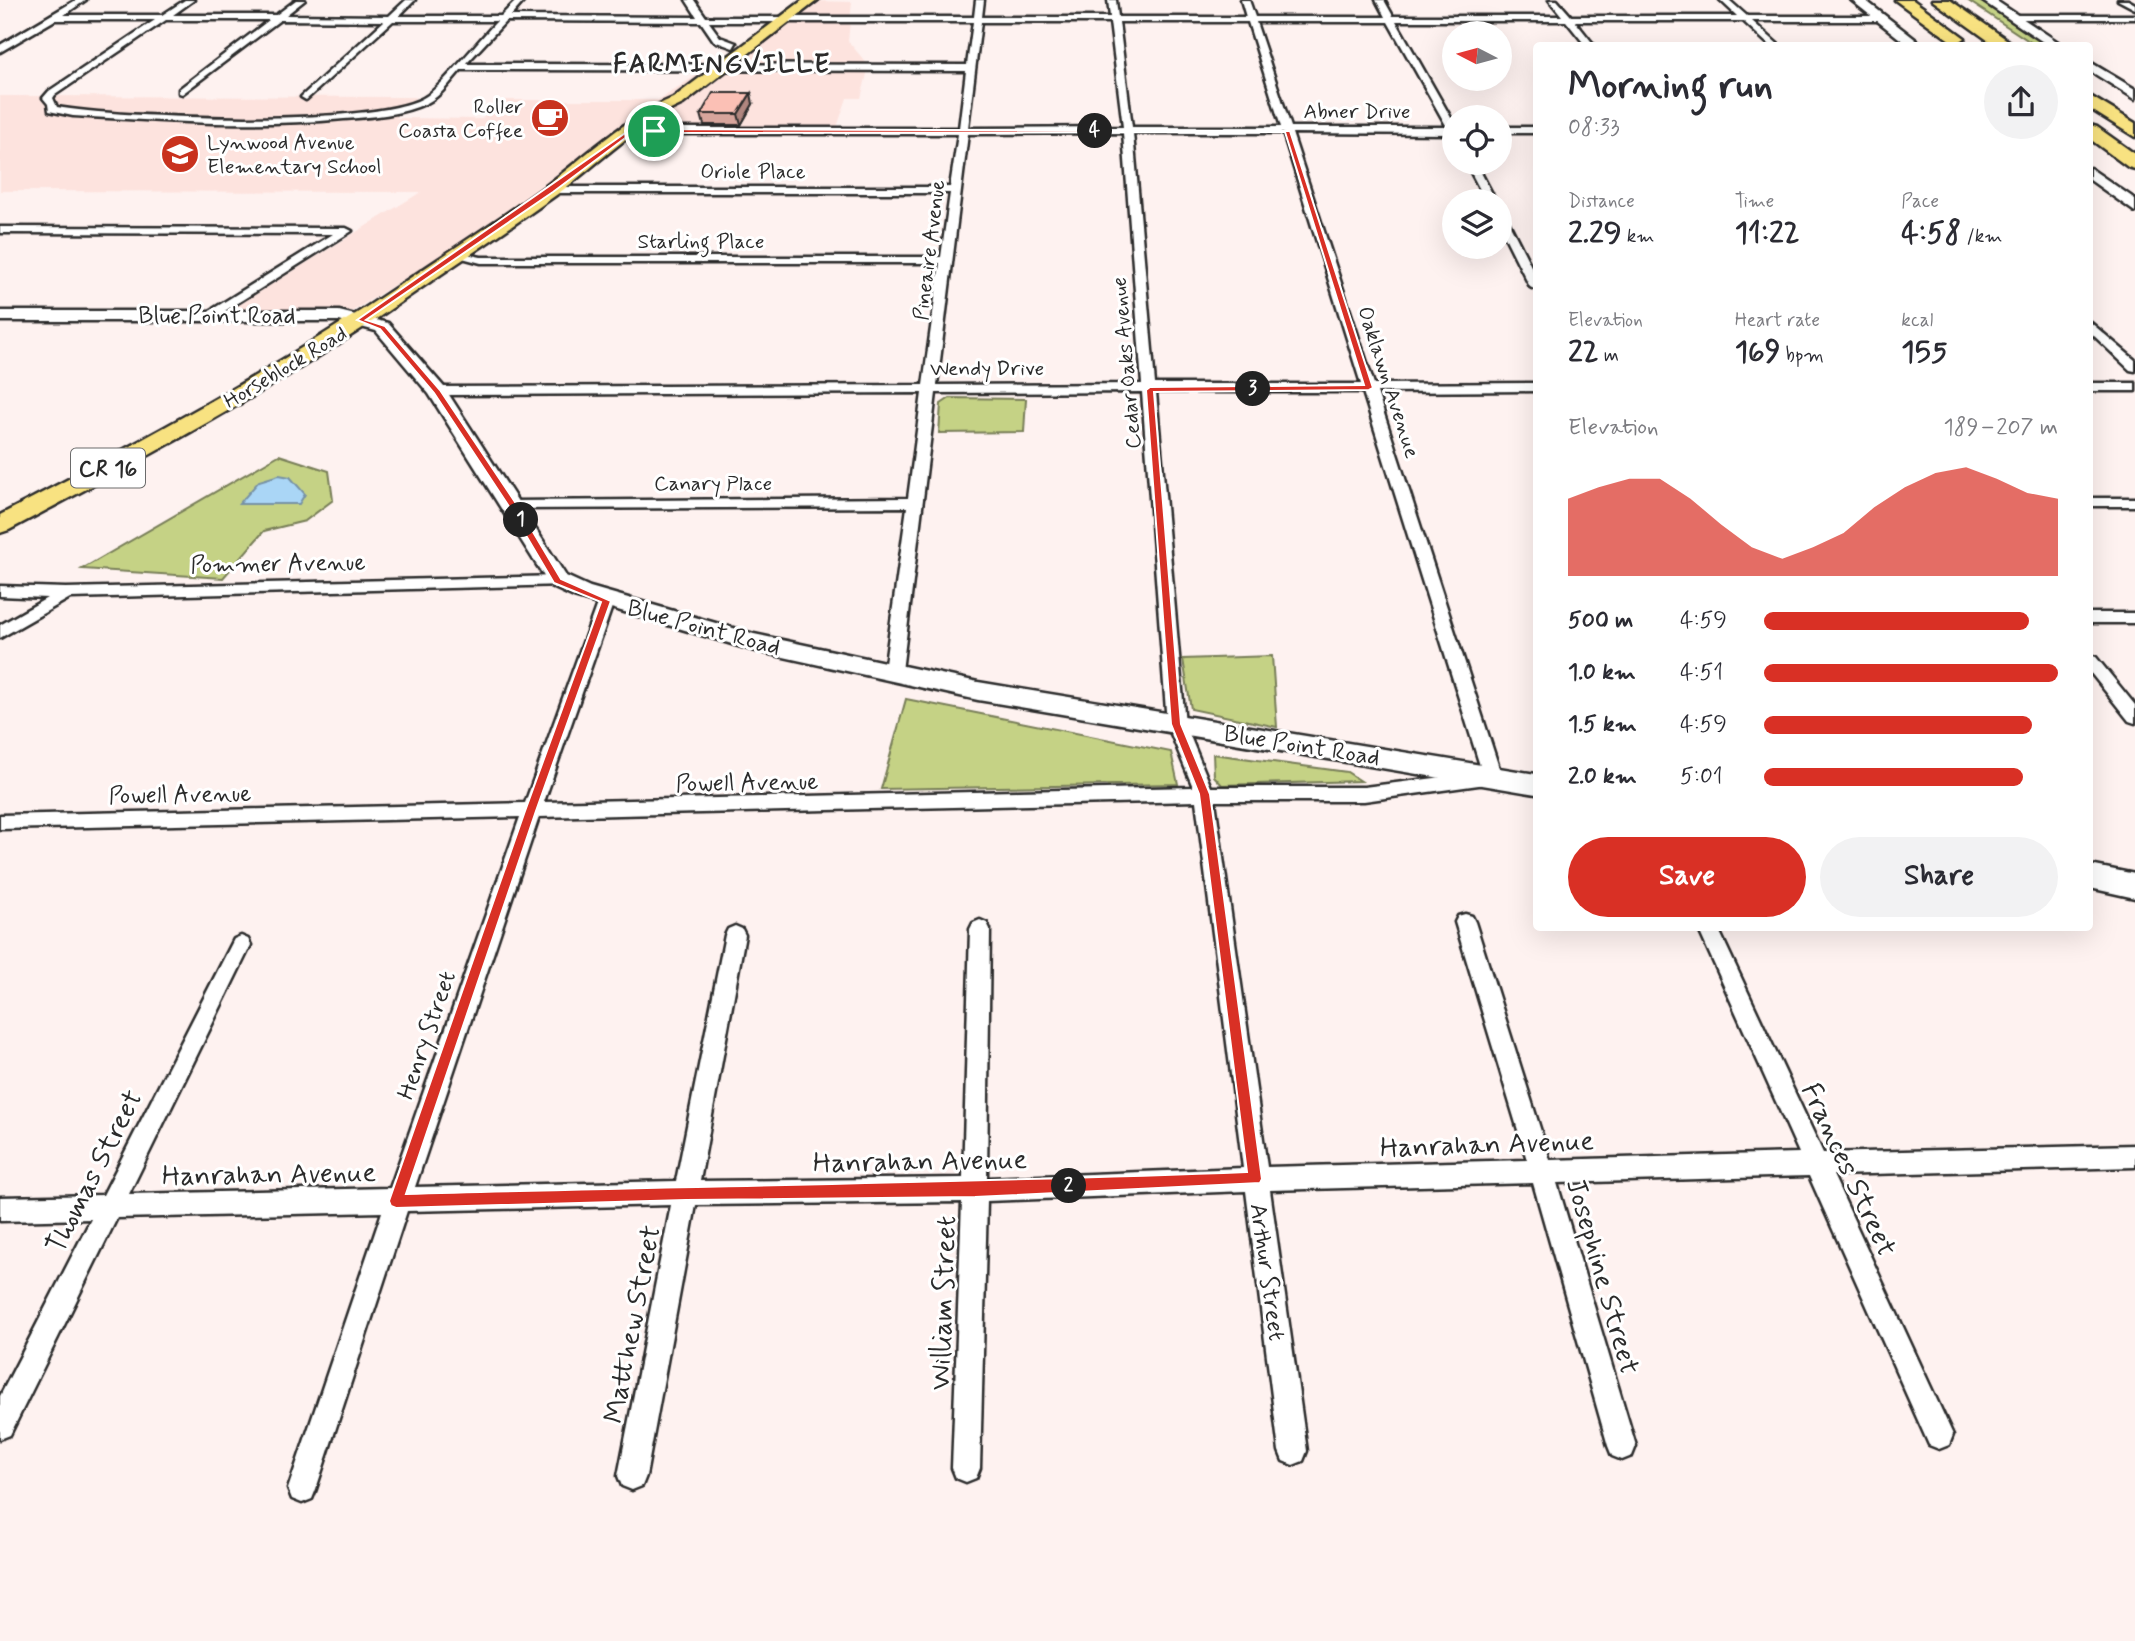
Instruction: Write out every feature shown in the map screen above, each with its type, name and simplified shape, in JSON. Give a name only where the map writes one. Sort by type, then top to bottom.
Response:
[{"type":"highway","points":[[1898,0],[1934,22]]},
{"type":"highway","points":[[1903,0],[1962,42]]},
{"type":"highway","points":[[1946,4],[2002,42]]},
{"type":"highway","points":[[2093,103],[2135,131]]},
{"type":"highway","points":[[2093,133],[2135,163]]},
{"type":"main road","name":"Horseblock Road","points":[[657,110],[661,99],[793,0]]},
{"type":"main road","name":"Horseblock Road","points":[[0,525],[215,410],[360,320],[551,190],[657,110],[678,101],[811,0]]},
{"type":"street","points":[[0,48],[82,0]]},
{"type":"street","points":[[51,100],[190,0]]},
{"type":"street","points":[[181,91],[301,0]]},
{"type":"street","points":[[306,97],[411,0]]},
{"type":"street","points":[[51,100],[52,109],[73,113],[256,120],[338,117],[418,105],[430,97],[521,0]]},
{"type":"street","points":[[690,0],[717,39],[733,44]]},
{"type":"street","name":"Pineaire Avenue","points":[[893,671],[980,0]]},
{"type":"street","name":"Cedar Oaks Avenue","points":[[1112,0],[1128,131],[1176,724]]},
{"type":"street","name":"Oaklawn Avenue","points":[[1245,0],[1493,777]]},
{"type":"street","points":[[1380,0],[1442,109]]},
{"type":"street","points":[[1553,0],[1588,42]]},
{"type":"street","points":[[1724,0],[1772,42]]},
{"type":"street","points":[[1857,0],[1913,42]]},
{"type":"street","points":[[1987,0],[2051,42]]},
{"type":"street","points":[[2122,0],[2135,7]]},
{"type":"street","points":[[54,17],[766,20],[1880,18]]},
{"type":"street","points":[[2013,17],[2135,17]]},
{"type":"street","points":[[458,67],[972,68]]},
{"type":"street","points":[[2093,68],[2135,95]]},
{"type":"street","points":[[51,100],[135,105]]},
{"type":"street","points":[[298,108],[418,105]]},
{"type":"street","name":"Abner Drive","points":[[631,131],[1442,130]]},
{"type":"street","points":[[1512,130],[1533,130]]},
{"type":"street","points":[[2093,175],[2135,207]]},
{"type":"street","name":"Oriole Place","points":[[551,190],[956,190]]},
{"type":"street","points":[[0,230],[346,231],[212,315]]},
{"type":"street","points":[[1512,240],[1533,281]]},
{"type":"street","name":"Starling Place","points":[[457,256],[481,260],[945,260]]},
{"type":"street","name":"Blue Point Road","points":[[0,316],[339,316],[360,320],[382,327],[437,391],[558,581],[606,601],[752,642],[978,691],[1533,784]]},
{"type":"street","points":[[2093,330],[2135,367]]},
{"type":"street","name":"Wendy Drive","points":[[437,391],[1533,387]]},
{"type":"street","points":[[2093,387],[2135,387]]},
{"type":"street","name":"Canary Place","points":[[512,505],[915,502]]},
{"type":"street","points":[[2093,502],[2135,502]]},
{"type":"street","name":"Pommer Avenue","points":[[0,591],[66,593],[558,581]]},
{"type":"street","points":[[0,632],[66,593]]},
{"type":"street","name":"Henry Street","points":[[303,1489],[396,1201],[530,811],[606,601]]},
{"type":"street","points":[[2093,618],[2135,618]]},
{"type":"street","points":[[2093,665],[2135,717]]},
{"type":"street","name":"Arthur Street","points":[[1176,724],[1205,794],[1293,1451]]},
{"type":"street","name":"Powell Avenue","points":[[0,822],[1205,794],[1364,794],[1493,777]]},
{"type":"street","points":[[2093,878],[2135,886]]},
{"type":"street","name":"Josephine Street","points":[[1465,922],[1542,1171],[1622,1446]]},
{"type":"street","name":"William Street","points":[[966,1468],[980,929]]},
{"type":"street","name":"Frances Street","points":[[1709,931],[1939,1435]]},
{"type":"street","name":"Matthew Street","points":[[632,1476],[735,935]]},
{"type":"street","name":"Thomas Street","points":[[0,1425],[241,945]]},
{"type":"street","name":"Hanrahan Avenue","points":[[0,1209],[686,1193],[975,1190],[1255,1179],[2135,1156]]},
{"type":"shaded area","points":[[811,1],[852,2],[848,41],[869,66],[861,98],[847,98],[837,127],[643,129],[348,314],[227,312],[421,192],[0,191],[0,96],[416,97],[396,118],[482,119],[498,100],[658,100]]},
{"type":"green space","points":[[1967,0],[1978,0],[2043,42],[2030,42]]},
{"type":"green space","points":[[950,398],[1026,399],[1024,432],[939,433],[941,404]]},
{"type":"green space","points":[[279,455],[329,471],[333,500],[305,521],[264,531],[223,578],[82,569]]},
{"type":"green space","points":[[1272,656],[1277,727],[1191,709],[1183,659]]},
{"type":"green space","points":[[906,699],[1171,752],[1178,784],[881,789]]},
{"type":"green space","points":[[1213,754],[1347,772],[1361,781],[1222,785],[1214,776]]},
{"type":"water","points":[[279,475],[290,477],[305,494],[299,504],[239,504],[259,481]]},
{"type":"building","points":[[713,93],[751,93],[738,114],[701,114]]},
{"type":"place","name":"Roller Coasta Coffee","points":[[550,118]]},
{"type":"place","name":"Lynwood Avenue Elementary School","points":[[180,154]]},
{"type":"district","name":"FARMINGVILLE","points":[[722,63]]},
{"type":"route","points":[[631,131],[654,131],[1287,131],[1369,388],[1150,390],[1176,724],[1205,794],[1255,1179],[975,1190],[686,1193],[396,1201],[530,811],[606,601],[558,581],[437,391],[382,327],[360,320],[457,256],[631,131]]}]
